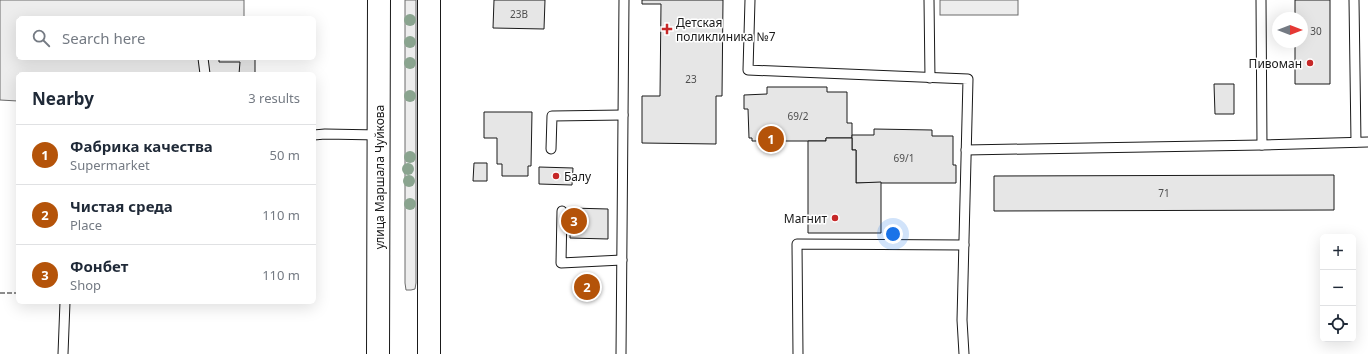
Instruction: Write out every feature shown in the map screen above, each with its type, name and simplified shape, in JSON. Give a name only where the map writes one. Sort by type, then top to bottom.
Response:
[{"type":"main road","name":"улица Маршала Чуйкова","points":[[378,354],[379,0]]},
{"type":"main road","points":[[429,0],[429,354]]},
{"type":"lane","points":[[621,354],[624,0]]},
{"type":"lane","points":[[750,0],[748,70],[968,79],[962,320],[964,354]]},
{"type":"lane","points":[[928,0],[930,78]]},
{"type":"lane","points":[[1261,0],[1262,146]]},
{"type":"lane","points":[[1354,0],[1356,142]]},
{"type":"lane","points":[[202,60],[205,72]]},
{"type":"lane","points":[[551,149],[552,116],[623,115]]},
{"type":"lane","points":[[316,135],[379,135]]},
{"type":"lane","points":[[966,150],[1262,146],[1368,142]]},
{"type":"lane","points":[[562,211],[561,263],[622,260]]},
{"type":"lane","points":[[798,354],[797,244],[964,245]]},
{"type":"lane","points":[[63,354],[65,304]]},
{"type":"shaded area","points":[[0,0],[244,0],[244,16],[16,16],[16,60],[246,60],[247,72],[16,72],[16,101],[0,100]]},
{"type":"shaded area","points":[[405,0],[416,0],[416,283],[415,289],[411,290],[406,290],[405,283]]},
{"type":"shaded area","points":[[940,0],[1018,0],[1018,15],[940,15]]},
{"type":"building","points":[[494,0],[545,0],[544,29],[493,28]]},
{"type":"building","points":[[642,0],[723,0],[722,96],[716,96],[716,144],[642,143],[642,96],[660,96],[661,4],[642,4]]},
{"type":"building","points":[[1295,0],[1330,0],[1330,84],[1295,84],[1295,48],[1308,48],[1308,12],[1295,12]]},
{"type":"building","points":[[219,60],[255,60],[255,72],[239,72],[240,62],[219,62]]},
{"type":"building","points":[[1214,84],[1234,84],[1234,114],[1215,114]]},
{"type":"building","points":[[767,87],[827,87],[827,92],[847,92],[847,123],[852,123],[852,138],[826,138],[826,141],[752,141],[752,138],[749,138],[748,109],[744,109],[744,95],[767,94]]},
{"type":"building","points":[[484,112],[532,112],[531,166],[528,166],[528,176],[502,176],[502,164],[497,164],[497,138],[484,138]]},
{"type":"building","points":[[874,129],[932,130],[932,136],[953,136],[953,165],[956,165],[956,183],[856,183],[856,150],[852,150],[852,135],[874,135]]},
{"type":"building","points":[[826,138],[852,138],[852,150],[856,150],[856,183],[881,182],[881,233],[808,233],[808,141],[826,141]]},
{"type":"building","points":[[474,163],[487,163],[487,181],[473,181]]},
{"type":"building","points":[[539,167],[573,168],[572,185],[539,184]]},
{"type":"building","points":[[1334,175],[1334,210],[994,211],[994,176]]},
{"type":"building","points":[[571,208],[608,209],[608,239],[570,238]]},
{"type":"building","points":[[598,280],[598,292],[575,293],[575,281]]},
{"type":"fence","points":[[0,293],[16,293]]},
{"type":"place","name":"Детская поликлиника №7","points":[[667,29]]},
{"type":"place","name":"Пивоман","points":[[1310,63]]},
{"type":"place","name":"Фабрика качества","points":[[771,139]]},
{"type":"place","name":"Балу","points":[[556,176]]},
{"type":"place","name":"Магнит","points":[[835,218]]},
{"type":"place","name":"Фонбет","points":[[574,221]]},
{"type":"place","name":"Чистая среда","points":[[587,287]]}]
